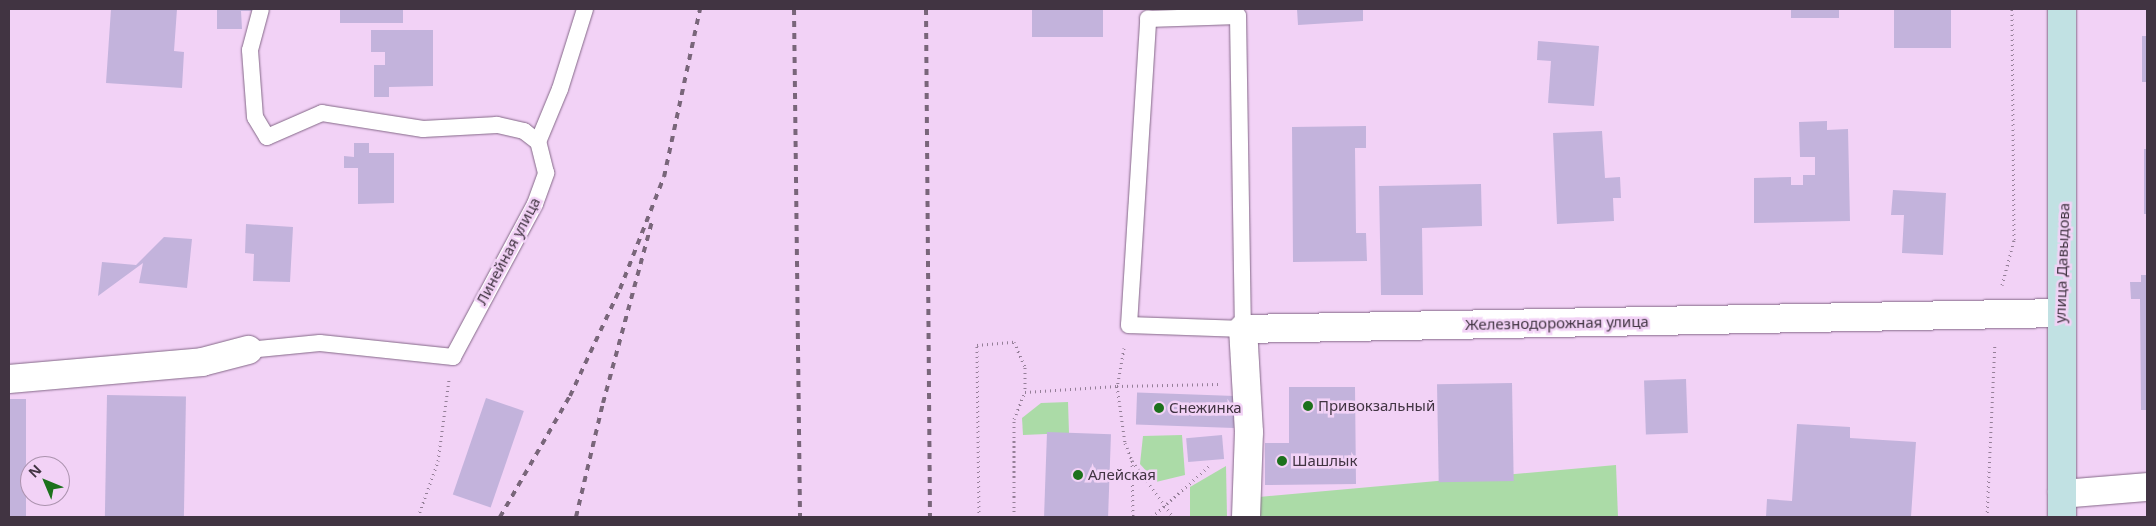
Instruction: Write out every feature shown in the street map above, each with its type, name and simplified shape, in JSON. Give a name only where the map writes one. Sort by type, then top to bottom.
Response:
[{"type":"main road","name":"улица Давыдова","points":[[2062,9],[2064,234],[2060,313],[2062,505]]},
{"type":"street","name":"Железнодорожная улица","points":[[1244,329],[2060,313]]},
{"type":"street","points":[[1244,329],[1249,432],[1246,517]]},
{"type":"street","points":[[9,379],[202,362],[248,350]]},
{"type":"street","points":[[2062,505],[2147,487]]},
{"type":"lane","points":[[261,9],[250,50],[255,117],[267,137],[322,113],[423,128],[497,124],[524,131],[538,142],[560,89],[585,9]]},
{"type":"lane","points":[[1238,16],[1244,329],[1129,325],[1148,19],[1238,16]]},
{"type":"lane","name":"Линейная улица","points":[[453,357],[535,204],[546,173],[538,142]]},
{"type":"lane","points":[[248,350],[320,343],[453,357]]},
{"type":"path","points":[[1987,517],[1994,416],[1995,314],[2014,240],[2012,9]]},
{"type":"path","points":[[1129,325],[1117,386],[1125,443],[1132,460],[1172,517]]},
{"type":"path","points":[[979,517],[977,345],[1014,342],[1025,367],[1025,392],[1014,419],[1014,517]]},
{"type":"path","points":[[418,517],[438,461],[453,357]]},
{"type":"path","points":[[1025,392],[1117,386],[1246,383]]},
{"type":"path","points":[[1132,460],[1133,517]]},
{"type":"path","points":[[1152,517],[1209,466]]},
{"type":"green space","points":[[1068,402],[1069,433],[1023,435],[1022,418],[1041,403]]},
{"type":"green space","points":[[1182,435],[1185,475],[1156,482],[1140,464],[1143,436]]},
{"type":"green space","points":[[1616,465],[1618,517],[1259,517],[1259,497]]},
{"type":"green space","points":[[1226,466],[1227,517],[1190,517],[1190,487]]},
{"type":"building","points":[[111,9],[177,9],[174,51],[184,52],[182,88],[106,83]]},
{"type":"building","points":[[217,9],[255,9],[255,11],[241,11],[242,29],[217,29]]},
{"type":"building","points":[[340,9],[403,9],[403,23],[340,23]]},
{"type":"building","points":[[1032,9],[1103,9],[1103,37],[1032,37]]},
{"type":"building","points":[[1297,9],[1363,9],[1363,21],[1298,25]]},
{"type":"building","points":[[1791,9],[1839,9],[1839,18],[1791,18]]},
{"type":"building","points":[[1894,9],[1951,9],[1951,48],[1894,48]]},
{"type":"building","points":[[371,30],[433,30],[433,86],[389,87],[389,97],[374,97],[374,65],[385,65],[385,52],[371,52]]},
{"type":"building","points":[[2142,36],[2147,36],[2147,82],[2142,82]]},
{"type":"building","points":[[1538,41],[1599,46],[1594,106],[1548,103],[1551,61],[1537,60]]},
{"type":"building","points":[[1827,121],[1827,130],[1848,129],[1850,221],[1754,223],[1754,178],[1791,177],[1791,185],[1803,185],[1803,175],[1815,175],[1815,157],[1800,157],[1799,122]]},
{"type":"building","points":[[1366,126],[1366,148],[1355,148],[1356,233],[1366,233],[1367,261],[1293,262],[1292,127]]},
{"type":"building","points":[[1602,131],[1605,178],[1620,177],[1621,198],[1613,198],[1614,221],[1557,224],[1553,133]]},
{"type":"building","points":[[354,143],[369,143],[369,153],[394,153],[394,203],[358,204],[358,168],[344,168],[344,156],[354,157]]},
{"type":"building","points":[[2144,149],[2147,149],[2147,214],[2144,214]]},
{"type":"building","points":[[1481,184],[1482,226],[1422,228],[1423,295],[1381,295],[1379,186]]},
{"type":"building","points":[[1893,190],[1946,193],[1943,255],[1902,253],[1904,215],[1891,215]]},
{"type":"building","points":[[246,224],[293,227],[290,282],[253,281],[254,254],[245,253]]},
{"type":"building","points":[[164,237],[192,239],[187,288],[139,283],[143,263],[98,296],[102,262],[136,265]]},
{"type":"building","points":[[2141,275],[2147,275],[2147,410],[2141,410],[2140,299],[2131,299],[2130,282],[2141,282]]},
{"type":"building","points":[[1686,379],[1688,433],[1646,434],[1644,380]]},
{"type":"building","points":[[1512,383],[1514,481],[1439,482],[1437,384]]},
{"type":"building","points":[[1289,387],[1355,387],[1356,484],[1265,485],[1265,443],[1289,443]]},
{"type":"building","points":[[1137,393],[1235,396],[1234,428],[1136,425]]},
{"type":"building","points":[[107,395],[186,396],[184,517],[105,517]]},
{"type":"building","points":[[486,398],[524,411],[491,507],[453,494]]},
{"type":"building","points":[[9,399],[26,399],[26,456],[20,456],[20,506],[26,506],[26,517],[9,517]]},
{"type":"building","points":[[1797,424],[1850,427],[1850,438],[1916,442],[1911,517],[1766,517],[1767,499],[1792,501]]},
{"type":"building","name":"Алейская","points":[[1047,432],[1111,434],[1108,517],[1044,517]]},
{"type":"building","points":[[1222,435],[1224,459],[1188,462],[1186,438]]},
{"type":"railway","points":[[500,517],[570,396],[620,289],[664,177],[700,9]]},
{"type":"railway","points":[[794,9],[800,517]]},
{"type":"railway","points":[[926,9],[930,517]]},
{"type":"railway","points":[[576,517],[603,403],[652,222]]},
{"type":"place","name":"Привокзальный","points":[[1308,406]]},
{"type":"place","name":"Снежинка","points":[[1159,408]]},
{"type":"place","name":"Шашлык","points":[[1282,461]]},
{"type":"place","name":"Алейская","points":[[1078,475]]}]
